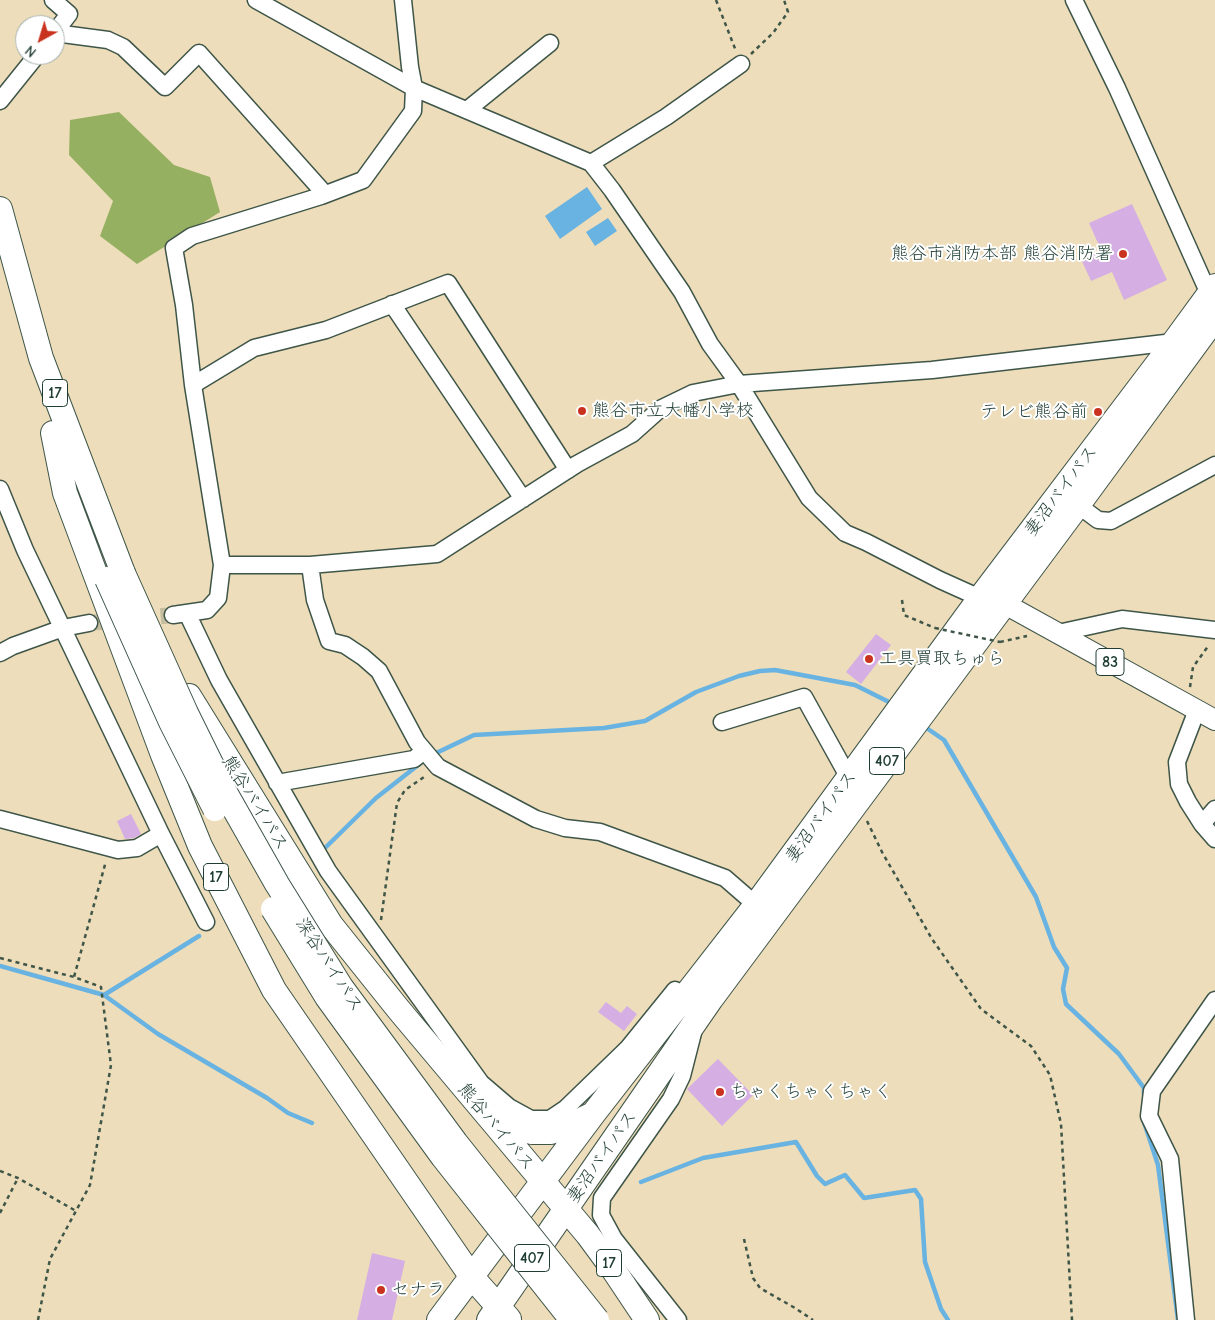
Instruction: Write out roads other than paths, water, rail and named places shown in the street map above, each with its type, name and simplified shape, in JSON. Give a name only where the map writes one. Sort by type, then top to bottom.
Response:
[{"type":"highway","name":"熊谷バイパス","points":[[0,209],[41,358],[115,576]]},
{"type":"highway","name":"熊谷バイパス","points":[[0,270],[28,362],[53,433],[115,576],[331,925],[483,1112],[566,1209],[613,1269],[647,1320]]},
{"type":"highway","name":"妻沼バイパス","points":[[500,1316],[566,1209],[696,1021],[849,778],[980,598],[1174,342],[1210,305]]},
{"type":"highway","name":"妻沼バイパス","points":[[439,1320],[594,1113],[703,973],[763,912],[857,801],[1078,505],[1210,305]]},
{"type":"highway","name":"17","points":[[53,433],[65,493],[163,755],[200,846],[274,990],[500,1316]]},
{"type":"highway","name":"深谷バイパス","points":[[115,576],[171,722],[212,803],[264,895],[327,997],[442,1157],[572,1320]]},
{"type":"highway","name":"深谷バイパス","points":[[115,576],[226,794],[277,884],[336,980],[456,1143],[596,1320]]},
{"type":"highway","name":"407","points":[[483,1112],[516,1128],[532,1132],[552,1132],[594,1113]]},
{"type":"main road","name":"83","points":[[1005,604],[1215,720]]},
{"type":"street","points":[[53,0],[69,14],[65,19]]},
{"type":"street","points":[[256,0],[414,88],[591,163],[682,292],[710,344],[739,384],[810,498],[844,533],[980,598],[1005,604]]},
{"type":"street","points":[[403,0],[414,88],[413,111],[364,180],[326,194],[192,236],[174,248],[184,305],[193,385],[222,564],[218,598],[207,610],[180,614],[328,871],[481,1083],[509,1107],[531,1119],[550,1119],[566,1108],[628,1048],[694,967],[703,973]]},
{"type":"street","points":[[1074,0],[1117,88],[1210,305]]},
{"type":"street","points":[[65,34],[108,40],[123,46],[165,87],[199,53],[326,194]]},
{"type":"street","points":[[467,110],[550,43]]},
{"type":"street","points":[[591,163],[666,117],[741,64]]},
{"type":"street","points":[[0,101],[29,65]]},
{"type":"street","points":[[193,385],[254,348],[326,330],[448,283],[568,470]]},
{"type":"street","points":[[392,304],[523,499]]},
{"type":"street","points":[[222,564],[310,565],[437,554],[568,470],[632,434],[660,409],[693,393],[739,384],[932,370],[1174,342]]},
{"type":"street","points":[[1078,505],[1098,520],[1111,521],[1215,465]]},
{"type":"street","points":[[0,490],[25,550],[161,834],[206,922]]},
{"type":"street","points":[[310,565],[315,600],[329,641],[345,645],[363,656],[379,671],[417,742],[431,759],[536,819],[566,828],[600,832],[724,878],[763,912]]},
{"type":"street","points":[[1058,633],[1122,619],[1212,637]]},
{"type":"street","points":[[0,653],[13,646],[63,628],[89,623]]},
{"type":"street","points":[[722,722],[804,697],[849,778]]},
{"type":"street","points":[[1192,707],[1177,762],[1179,784],[1206,831],[1215,839]]},
{"type":"street","points":[[277,783],[414,759],[431,759]]},
{"type":"street","points":[[1202,824],[1215,809]]},
{"type":"street","points":[[0,819],[118,850],[137,848],[161,834]]},
{"type":"street","points":[[1186,1320],[1170,1159],[1149,1116],[1152,1091],[1215,1000]]},
{"type":"street","points":[[678,1320],[614,1239],[601,1215],[602,1198],[671,1099],[682,1076],[696,1021]]},
{"type":"water","points":[[587,187],[602,209],[560,239],[545,216]]},
{"type":"water","points":[[608,218],[617,231],[595,246],[586,232]]},
{"type":"waterway","points":[[432,755],[474,735],[604,728],[645,721],[696,692],[739,676],[760,671],[775,670],[855,685],[887,701]]},
{"type":"waterway","points":[[928,729],[944,740],[1036,897],[1054,947],[1067,968],[1063,989],[1066,1004],[1119,1054],[1144,1088],[1144,1095]]},
{"type":"waterway","points":[[326,847],[376,798],[422,762]]},
{"type":"waterway","points":[[104,995],[199,936]]},
{"type":"waterway","points":[[0,966],[104,995],[158,1034],[267,1098],[288,1113],[312,1123]]},
{"type":"waterway","points":[[1144,1122],[1158,1165],[1178,1320]]},
{"type":"waterway","points":[[641,1182],[703,1158],[796,1142],[817,1176],[825,1184],[845,1175],[864,1198],[915,1190],[921,1199],[925,1262],[941,1309],[948,1320]]},
{"type":"tunnel","points":[[89,623],[173,615]]},
{"type":"place","name":"熊谷市消防本部 熊谷消防署","points":[[1123,254]]},
{"type":"place","name":"熊谷市立大幡小学校","points":[[582,411]]},
{"type":"place","name":"テレビ熊谷前","points":[[1098,412]]},
{"type":"place","name":"工具買取ちゅら","points":[[869,659]]},
{"type":"place","name":"ちゃくちゃくちゃく","points":[[720,1092]]},
{"type":"place","name":"セナラ","points":[[381,1290]]}]
